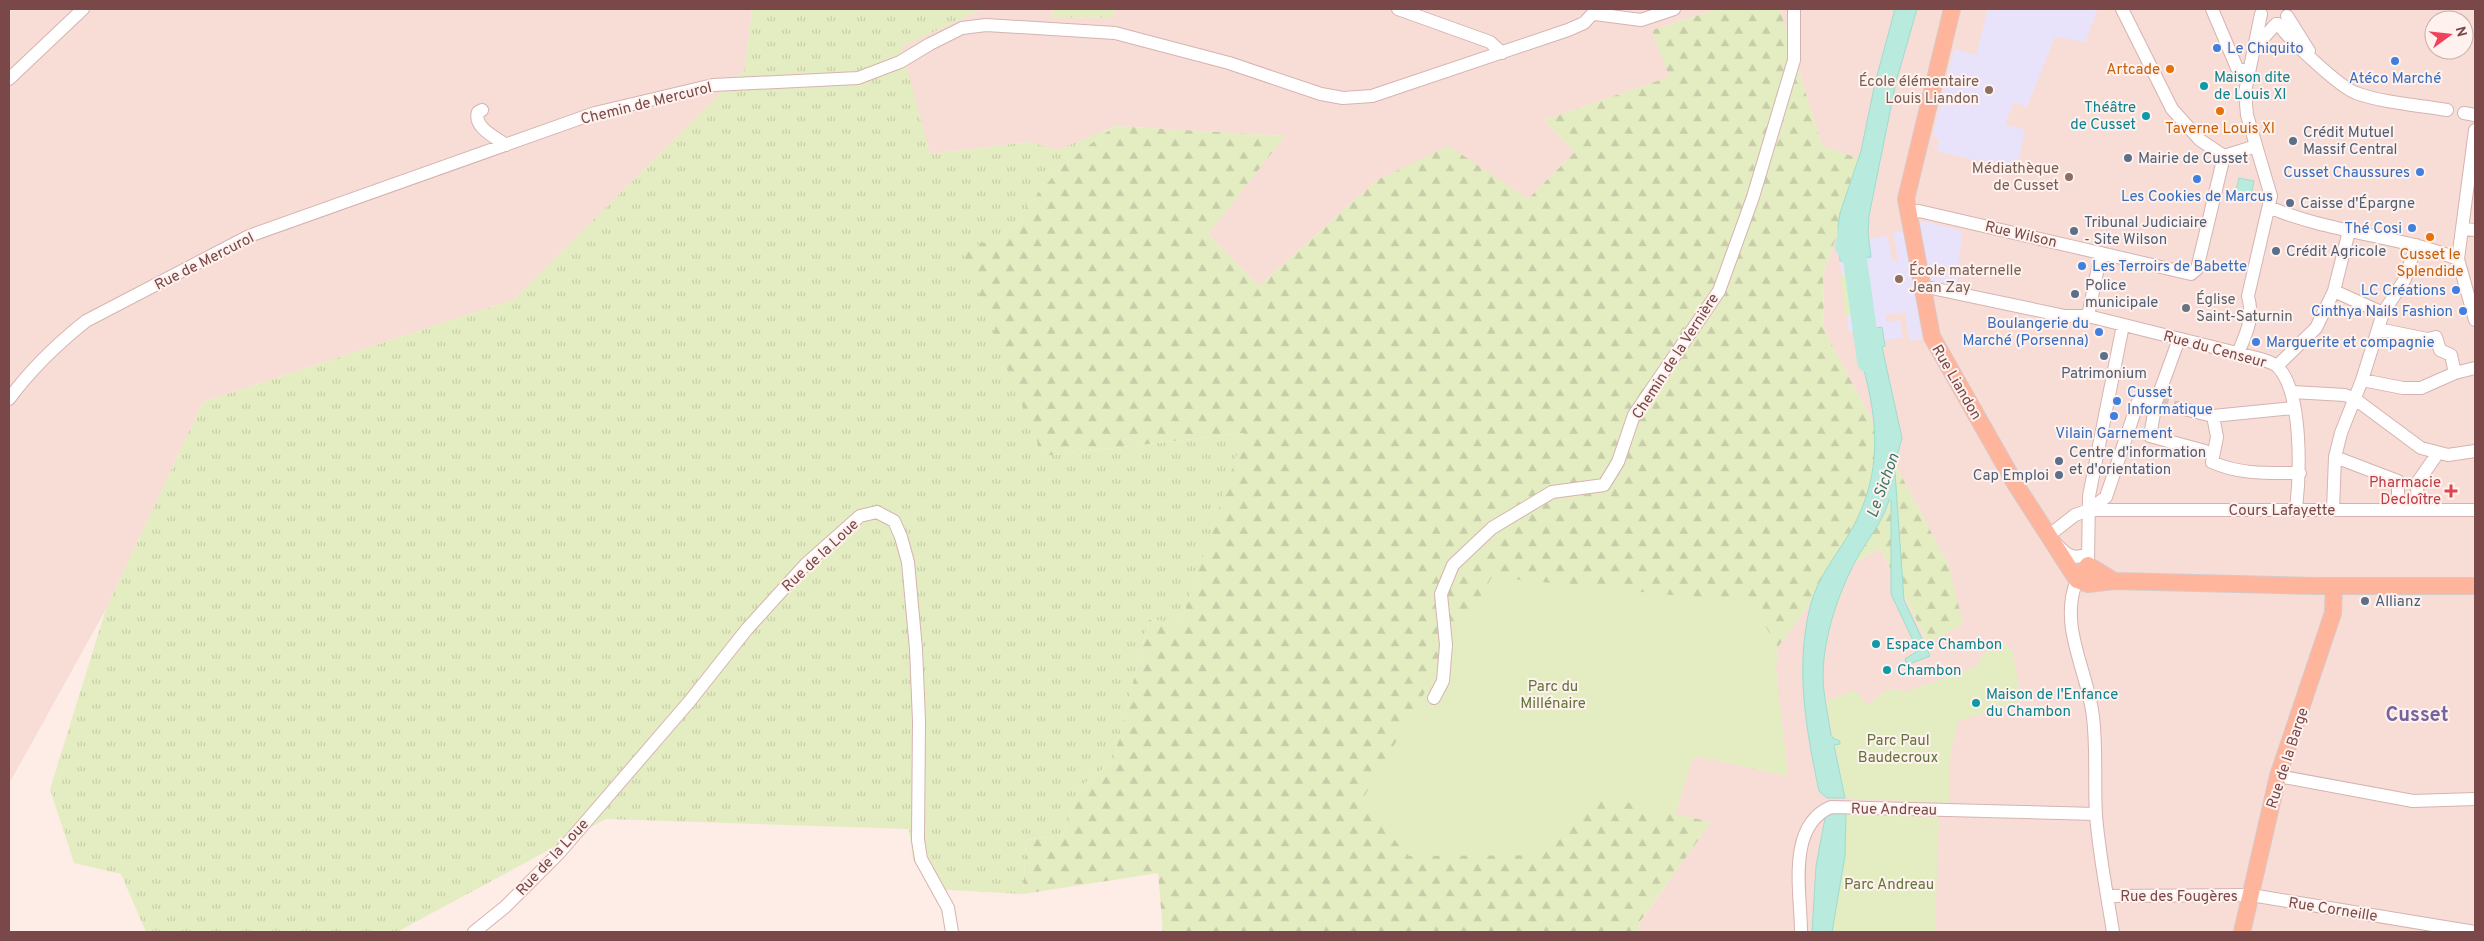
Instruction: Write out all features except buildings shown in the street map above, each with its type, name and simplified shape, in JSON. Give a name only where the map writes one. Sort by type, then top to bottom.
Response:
[{"type":"main road","name":"Rue Liandon","points":[[1952,9],[1906,199],[1932,337],[2016,485],[2077,580]]},
{"type":"main road","points":[[2114,581],[2088,559],[2077,580],[2088,584],[2114,581],[2334,586],[2475,586]]},
{"type":"main road","name":"Rue de la Barge","points":[[2242,932],[2278,776],[2333,613],[2334,586]]},
{"type":"street","points":[[9,79],[83,9]]},
{"type":"street","points":[[1398,9],[1490,42],[1502,53]]},
{"type":"street","points":[[1596,11],[1641,20],[1674,9]]},
{"type":"street","name":"Chemin de la Vernière","points":[[1434,698],[1443,681],[1446,645],[1441,594],[1453,565],[1492,528],[1552,492],[1604,485],[1618,462],[1634,415],[1719,291],[1753,197],[1794,60],[1794,9]]},
{"type":"street","points":[[2122,9],[2172,109],[2200,140],[2224,156],[2256,146]]},
{"type":"street","points":[[2212,9],[2237,68],[2248,72]]},
{"type":"street","name":"Chemin de Mercurol","points":[[429,172],[595,113],[713,85],[858,78],[900,62],[962,28],[978,26],[1115,33],[1229,63],[1321,94],[1343,98],[1372,96],[1502,53],[1568,30],[1584,22],[1596,11]]},
{"type":"street","points":[[2261,11],[2265,21],[2282,18]]},
{"type":"street","points":[[2238,353],[2252,310],[2248,296],[2271,196],[2247,115],[2244,92],[2261,11]]},
{"type":"street","points":[[2253,49],[2282,18]]},
{"type":"street","points":[[2282,18],[2315,60],[2344,87],[2355,92],[2447,110]]},
{"type":"street","points":[[482,110],[478,112],[476,117],[479,125],[506,145]]},
{"type":"street","points":[[2475,130],[2458,259],[2470,280],[2475,320]]},
{"type":"street","name":"Rue Wilson","points":[[1909,213],[1919,210],[2191,274],[2196,269],[2224,156]]},
{"type":"street","name":"Rue de Mercurol","points":[[9,399],[27,375],[62,340],[86,322],[249,236],[429,172]]},
{"type":"street","points":[[2269,207],[2349,231],[2416,245],[2458,259]]},
{"type":"street","points":[[2462,229],[2475,230]]},
{"type":"street","points":[[2276,366],[2316,328],[2334,291],[2349,231]]},
{"type":"street","points":[[2333,510],[2335,457],[2344,425],[2362,380],[2383,313],[2405,279],[2416,245]]},
{"type":"street","points":[[2088,316],[2102,253]]},
{"type":"street","name":"Rue du Censeur","points":[[1922,286],[2065,316],[2088,316],[2261,359],[2276,366],[2292,392]]},
{"type":"street","points":[[2334,291],[2383,313]]},
{"type":"street","points":[[2124,325],[2103,419],[2089,496],[2089,510],[2088,559],[2072,558],[2048,536],[2075,515],[2089,510],[2106,497],[2138,399],[2156,402]]},
{"type":"street","points":[[2378,329],[2427,339],[2436,337],[2440,350],[2451,355],[2455,373]]},
{"type":"street","points":[[2179,340],[2156,402],[2150,436],[2205,451]]},
{"type":"street","points":[[2362,380],[2403,388],[2421,388],[2455,373],[2475,368]]},
{"type":"street","points":[[2296,510],[2300,473],[2298,434],[2292,392],[2345,395],[2355,399],[2422,448],[2448,455],[2475,451]]},
{"type":"street","points":[[2180,408],[2212,416],[2293,408]]},
{"type":"street","points":[[2212,416],[2217,437],[2212,462],[2227,469],[2256,473],[2300,473]]},
{"type":"street","points":[[2418,510],[2417,483],[2438,453]]},
{"type":"street","points":[[2335,457],[2398,481],[2398,510]]},
{"type":"street","name":"Cours Lafayette","points":[[2089,510],[2475,510]]},
{"type":"street","name":"Rue de la Loue","points":[[474,932],[505,907],[559,853],[689,702],[748,629],[806,564],[860,516],[877,512],[894,521],[908,562],[916,649],[919,721],[918,840],[921,860],[948,908],[952,932]]},
{"type":"street","points":[[2077,580],[2072,593],[2071,607],[2073,643],[2089,692],[2093,714],[2096,749],[2096,814],[2113,932]]},
{"type":"street","points":[[2278,776],[2413,801],[2475,799]]},
{"type":"street","name":"Rue Andreau","points":[[1801,932],[1800,854],[1802,840],[1812,819],[1820,812],[1831,807],[2096,814]]},
{"type":"street","name":"Rue des Fougères","points":[[2108,896],[2251,895]]},
{"type":"street","name":"Rue Corneille","points":[[2251,895],[2475,932]]},
{"type":"shaded area","points":[[9,9],[752,9],[745,69],[513,300],[203,402],[106,609],[9,784]]},
{"type":"shaded area","points":[[982,9],[1053,9],[1052,18],[1114,17],[1115,9],[1717,9],[1652,30],[1670,77],[1544,120],[1575,152],[1528,199],[1377,180],[1259,286],[1208,234],[1284,136],[1115,126],[1058,151],[1028,142],[930,154],[900,47]]},
{"type":"shaded area","points":[[1780,9],[2475,9],[2475,932],[1640,932],[1639,924],[1710,822],[1675,815],[1691,762],[1696,756],[1788,776],[1776,670],[1778,647],[1830,577],[1880,548],[1927,642],[1949,566],[1824,330],[1823,274],[1864,161],[1822,146]]},
{"type":"shaded area","name":"École élémentaire Louis Liandon","points":[[1988,9],[2098,9],[2085,42],[2055,37],[2027,107],[2014,102],[2005,124],[2025,130],[2016,170],[2000,162],[1987,163],[1937,151],[1939,140],[1933,135],[1954,49],[1976,55]]},
{"type":"shaded area","name":"École maternelle Jean Zay","points":[[1924,221],[1962,231],[1957,285],[1947,283],[1917,305],[1922,339],[1910,341],[1905,312],[1885,315],[1886,322],[1900,320],[1903,338],[1884,340],[1882,327],[1849,333],[1840,261],[1870,257],[1868,239],[1888,236],[1892,261],[1898,260],[1893,231],[1906,233]]},
{"type":"green space","points":[[752,9],[982,9],[901,47],[930,154],[1028,142],[1058,150],[1115,126],[1065,163],[1022,212],[1005,236],[1043,456],[1245,433],[1181,622],[1149,620],[1113,761],[1080,787],[1063,835],[1026,840],[1023,894],[932,889],[913,860],[909,829],[606,819],[397,932],[146,932],[121,874],[74,863],[50,789],[106,609],[203,402],[513,300],[745,69]]},
{"type":"green space","points":[[1053,9],[1115,9],[1114,17],[1052,18]]},
{"type":"green space","points":[[1717,9],[1780,9],[1822,146],[1864,160],[1823,274],[1824,330],[1949,566],[1963,624],[1928,643],[1880,548],[1830,577],[1778,647],[1776,670],[1788,776],[1696,756],[1691,762],[1675,814],[1711,822],[1639,923],[1640,932],[1163,932],[1158,873],[1023,894],[1026,840],[1063,835],[1080,787],[1113,761],[1149,620],[1181,622],[1244,433],[1043,456],[961,249],[1005,236],[1022,212],[1065,163],[1115,126],[1285,136],[1208,234],[1259,286],[1377,180],[1449,146],[1528,199],[1575,152],[1544,120],[1669,77],[1652,30]]},
{"type":"green space","points":[[1864,271],[1868,273],[1874,311],[1845,316],[1841,275]]},
{"type":"green space","name":"Parc du Millénaire","points":[[1492,577],[1751,603],[1778,647],[1776,670],[1788,776],[1696,756],[1691,762],[1675,815],[1601,795],[1543,855],[1409,856],[1361,802]]},
{"type":"green space","name":"Parc Paul Baudecroux","points":[[1996,637],[2013,651],[2021,701],[1958,721],[1950,756],[1950,803],[1845,798],[1826,701],[1855,690],[1869,706],[1886,691],[1900,689],[1902,693],[1975,667]]},
{"type":"green space","name":"Parc Andreau","points":[[1846,813],[1939,818],[1935,932],[1832,932],[1845,856]]},
{"type":"water","points":[[1895,9],[1917,9],[1896,82],[1869,216],[1868,233],[1871,257],[1840,261],[1838,227],[1840,213],[1861,151],[1875,83]]},
{"type":"water","points":[[2239,178],[2254,181],[2251,195],[2236,191]]},
{"type":"water","points":[[1882,327],[1885,346],[1882,347],[1902,438],[1893,471],[1895,472],[1904,600],[1930,656],[1907,665],[1905,659],[1918,651],[1891,594],[1891,501],[1889,500],[1883,516],[1856,560],[1843,587],[1829,630],[1823,674],[1825,697],[1831,735],[1840,741],[1840,744],[1834,745],[1845,798],[1827,798],[1819,791],[1806,722],[1803,653],[1810,607],[1814,595],[1829,565],[1853,527],[1864,502],[1871,478],[1874,454],[1872,406],[1861,357],[1853,332]]},
{"type":"water","points":[[1826,813],[1846,813],[1845,856],[1832,932],[1812,932],[1816,866]]},
{"type":"waterway","name":"Le Sichon","points":[[1851,228],[1847,246],[1855,259],[1869,361]]},
{"type":"tunnel","points":[[2156,402],[2180,408]]},
{"type":"place","name":"Le Chiquito","points":[[2217,48]]},
{"type":"place","name":"Atéco Marché","points":[[2395,61]]},
{"type":"place","name":"Artcade","points":[[2170,69]]},
{"type":"place","name":"Maison dite de Louis XI","points":[[2204,86]]},
{"type":"place","name":"École élémentaire Louis Liandon","points":[[1989,90]]},
{"type":"place","name":"Taverne Louis XI","points":[[2220,111]]},
{"type":"place","name":"Théâtre de Cusset","points":[[2146,116]]},
{"type":"place","name":"Crédit Mutuel Massif Central","points":[[2293,141]]},
{"type":"place","name":"Mairie de Cusset","points":[[2128,158]]},
{"type":"place","name":"Cusset Chaussures","points":[[2420,172]]},
{"type":"place","name":"Médiathèque de Cusset","points":[[2069,177]]},
{"type":"place","name":"Les Cookies de Marcus","points":[[2197,179]]},
{"type":"place","name":"Caisse d'Épargne","points":[[2290,203]]},
{"type":"place","name":"Thé Cosi","points":[[2412,228]]},
{"type":"place","name":"Tribunal Judiciaire - Site Wilson","points":[[2074,231]]},
{"type":"place","name":"Cusset le Splendide","points":[[2430,237]]},
{"type":"place","name":"Crédit Agricole","points":[[2276,251]]},
{"type":"place","name":"Les Terroirs de Babette","points":[[2082,266]]},
{"type":"place","name":"École maternelle Jean Zay","points":[[1899,279]]},
{"type":"place","name":"LC Créations","points":[[2456,290]]},
{"type":"place","name":"Police municipale","points":[[2075,294]]},
{"type":"place","name":"Église Saint-Saturnin","points":[[2186,308]]},
{"type":"place","name":"Cinthya Nails Fashion","points":[[2463,311]]},
{"type":"place","name":"Boulangerie du Marché (Porsenna)","points":[[2099,332]]},
{"type":"place","name":"Marguerite et compagnie","points":[[2256,342]]},
{"type":"place","name":"Patrimonium","points":[[2104,356]]},
{"type":"place","name":"Cusset Informatique","points":[[2117,401]]},
{"type":"place","name":"Vilain Garnement","points":[[2114,416]]},
{"type":"place","name":"Centre d'information et d'orientation","points":[[2059,461]]},
{"type":"place","name":"Cap Emploi","points":[[2059,475]]},
{"type":"place","name":"Pharmacie Decloître","points":[[2451,491]]},
{"type":"place","name":"Allianz","points":[[2365,601]]},
{"type":"place","name":"Espace Chambon","points":[[1876,644]]},
{"type":"place","name":"Chambon","points":[[1887,670]]},
{"type":"place","name":"Maison de l'Enfance du Chambon","points":[[1976,703]]},
{"type":"district","name":"Cusset","points":[[2417,714]]}]
